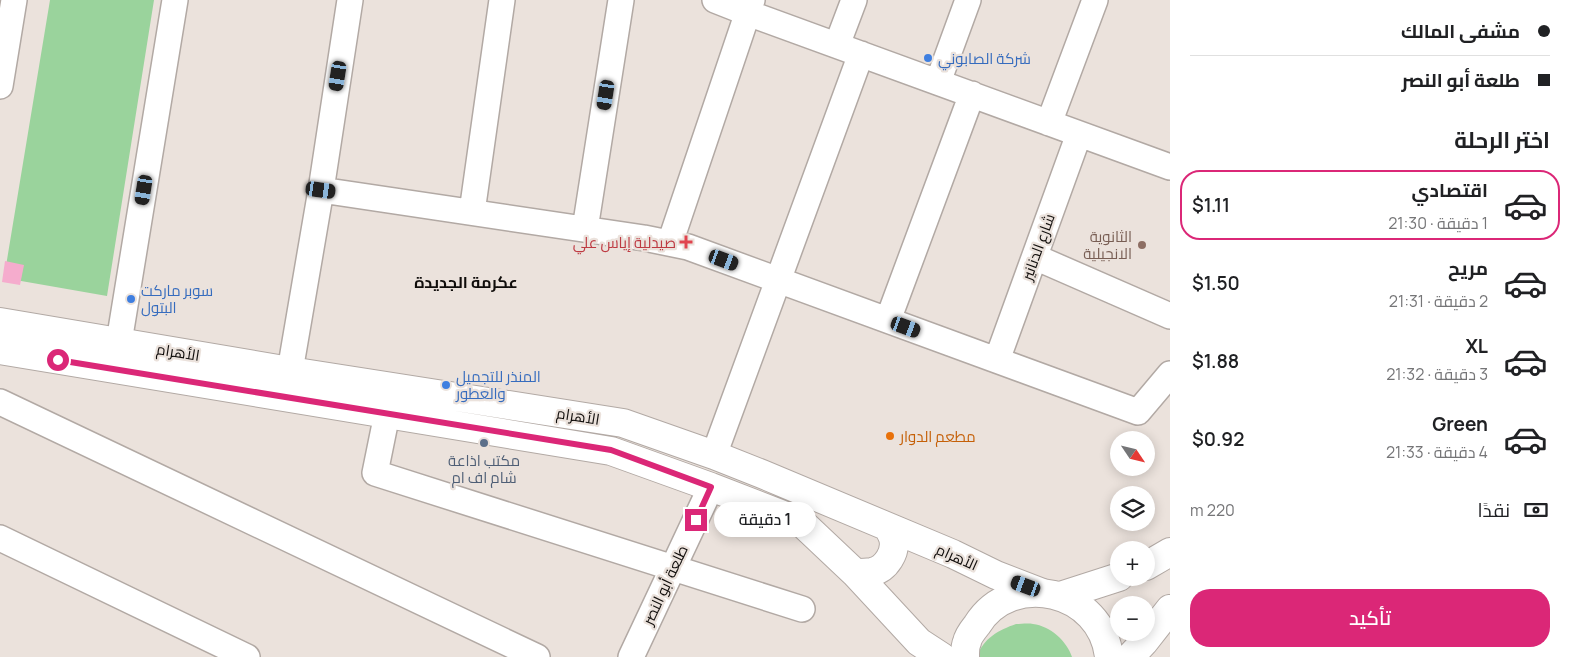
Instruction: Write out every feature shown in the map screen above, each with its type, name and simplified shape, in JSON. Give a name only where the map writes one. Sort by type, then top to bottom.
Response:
[{"type":"main road","name":"الأهرام","points":[[0,322],[290,371],[623,423],[714,455],[953,554],[996,575],[1081,607],[1097,624],[1108,646],[1109,657]]},
{"type":"main road","name":"الأهرام","points":[[0,350],[611,450],[801,522],[855,573],[919,642],[942,657]]},
{"type":"main road","points":[[855,573],[873,572],[883,567],[889,561],[894,548],[894,538],[888,527]]},
{"type":"main road","points":[[1155,561],[1170,552]]},
{"type":"main road","points":[[964,657],[967,640],[984,614],[1010,596],[1050,594],[1110,579]]},
{"type":"main road","points":[[1130,657],[1168,612]]},
{"type":"street","points":[[0,86],[14,0]]},
{"type":"street","points":[[119,342],[175,0]]},
{"type":"street","points":[[290,371],[321,190],[350,0]]},
{"type":"street","points":[[472,212],[502,0]]},
{"type":"street","points":[[584,229],[621,0]]},
{"type":"street","points":[[715,0],[750,7],[837,45],[1170,167]]},
{"type":"street","points":[[837,45],[854,0]]},
{"type":"street","points":[[938,82],[968,0]]},
{"type":"street","points":[[1049,123],[1095,0]]},
{"type":"street","points":[[670,243],[750,7]]},
{"type":"street","points":[[714,455],[861,54]]},
{"type":"street","points":[[888,320],[972,94]]},
{"type":"street","name":"شارع الدنانير","points":[[997,360],[1080,134]]},
{"type":"street","points":[[321,190],[584,229],[688,247],[1138,412],[1170,374]]},
{"type":"street","points":[[1035,256],[1170,316]]},
{"type":"street","points":[[0,402],[537,657]]},
{"type":"street","points":[[387,414],[375,473],[802,609]]},
{"type":"street","name":"طلعة أبو النصر","points":[[632,657],[711,487]]},
{"type":"street","points":[[0,538],[247,657]]},
{"type":"green space","points":[[50,0],[154,0],[107,296],[4,278]]},
{"type":"green space","points":[[1016,624],[1033,624],[1046,628],[1062,640],[1072,657],[977,657],[987,640]]},
{"type":"building","points":[[5,261],[24,265],[20,285],[2,282]]},
{"type":"place","name":"شركة الصابوني","points":[[928,58]]},
{"type":"place","name":"صيدلية إياس علي","points":[[686,242]]},
{"type":"place","name":"الثانوية الانجيلية","points":[[1142,245]]},
{"type":"place","name":"سوبر ماركت البتول","points":[[131,299]]},
{"type":"place","name":"المنذر للتجميل والعطور","points":[[446,385]]},
{"type":"place","name":"مطعم الدوار","points":[[890,436]]},
{"type":"place","name":"مكتب اذاعة شام اف ام","points":[[484,443]]},
{"type":"district","name":"عكرمة الجديدة","points":[[466,282]]},
{"type":"route","points":[[58,360],[611,450],[711,487],[696,520]]}]
